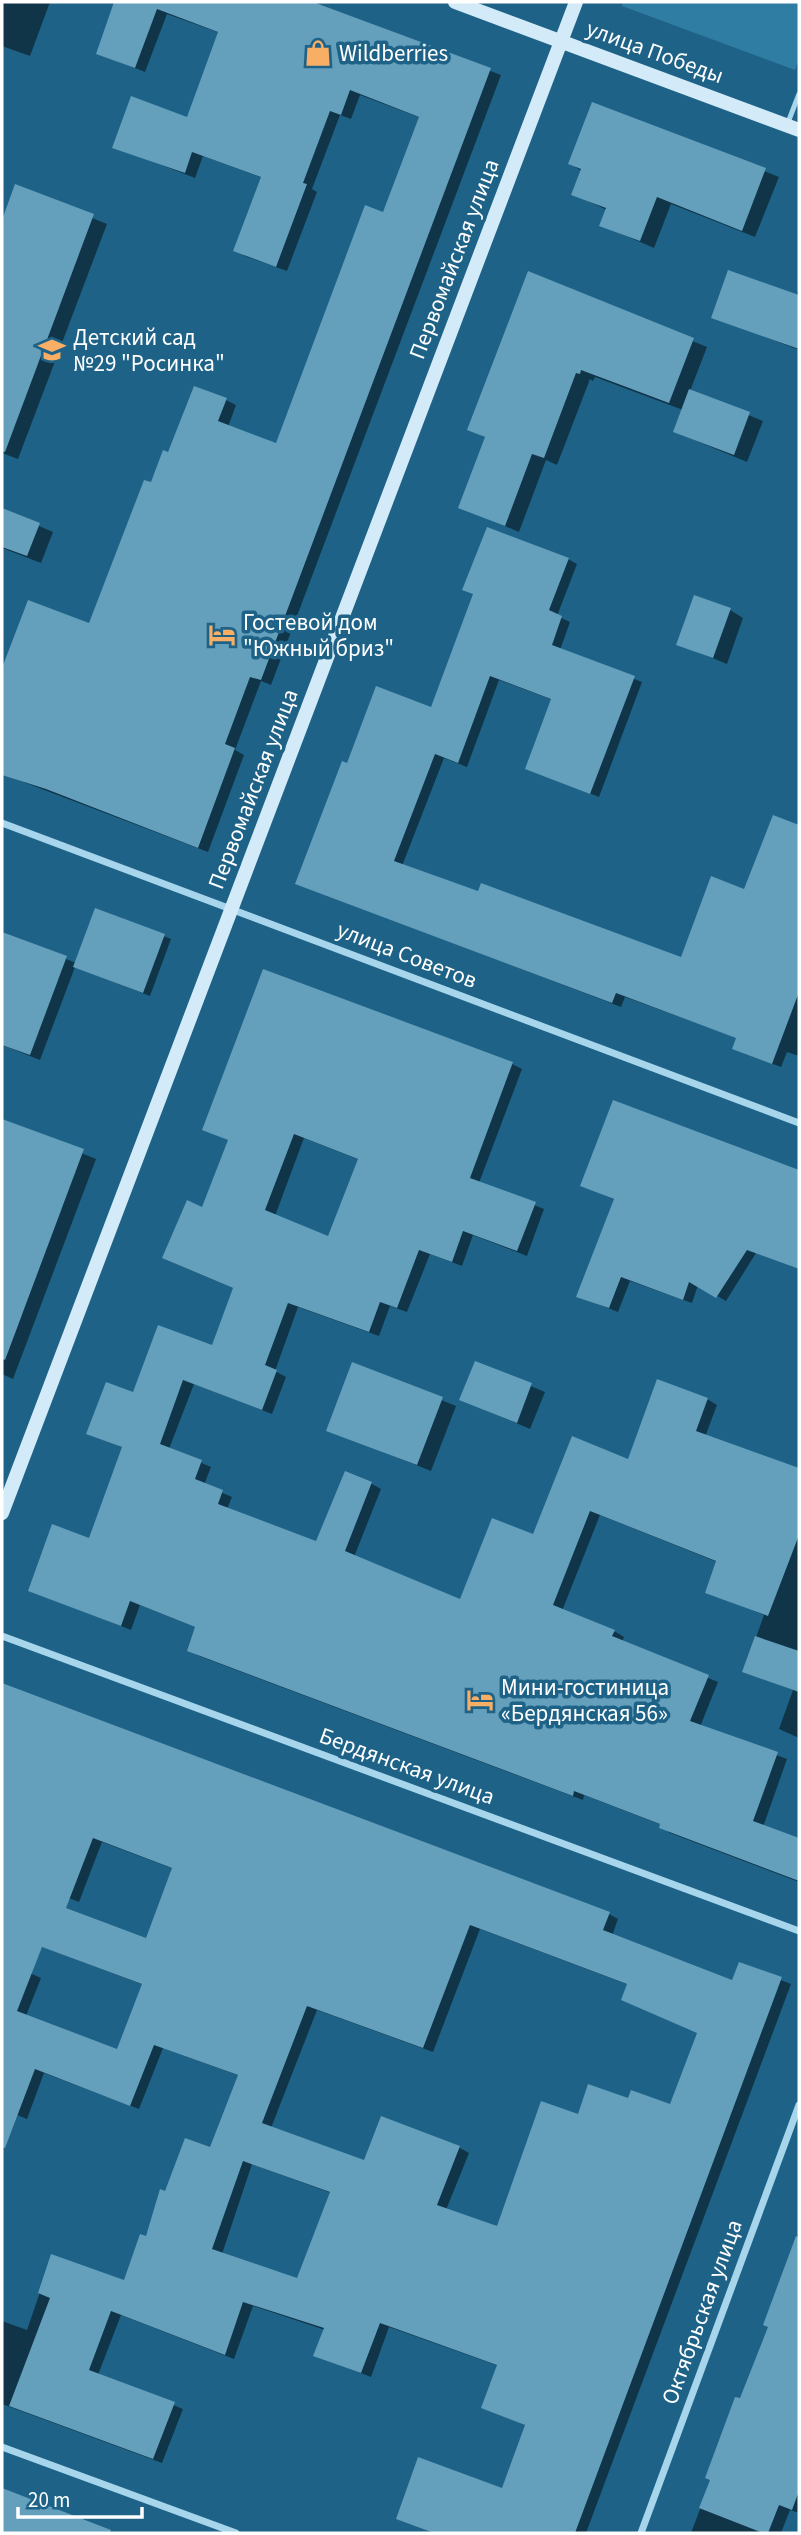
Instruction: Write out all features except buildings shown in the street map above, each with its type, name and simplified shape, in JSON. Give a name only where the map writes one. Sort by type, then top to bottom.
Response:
[{"type":"street","name":"улица Победы","points":[[455,2],[793,127]]},
{"type":"street","name":"Первомайская улица","points":[[2,1513],[576,2]]},
{"type":"street","name":"улица Советов","points":[[2,823],[799,1124]]},
{"type":"street","name":"Бердянская улица","points":[[2,1636],[799,1931]]},
{"type":"street","name":"Октябрьская улица","points":[[641,2533],[799,2105]]},
{"type":"street","points":[[2,2447],[236,2533]]},
{"type":"lane","points":[[793,127],[799,94]]},
{"type":"shaded area","points":[[623,2],[799,2],[799,58],[795,70],[622,6]]},
{"type":"place","name":"Wildberries","points":[[318,53]]},
{"type":"place","name":"Детский сад №29 \"Росинка\"","points":[[52,350]]},
{"type":"place","name":"Гостевой дом \"Южный бриз\"","points":[[222,635]]},
{"type":"place","name":"Мини-гостиница «Бердянская 56»","points":[[480,1700]]}]
